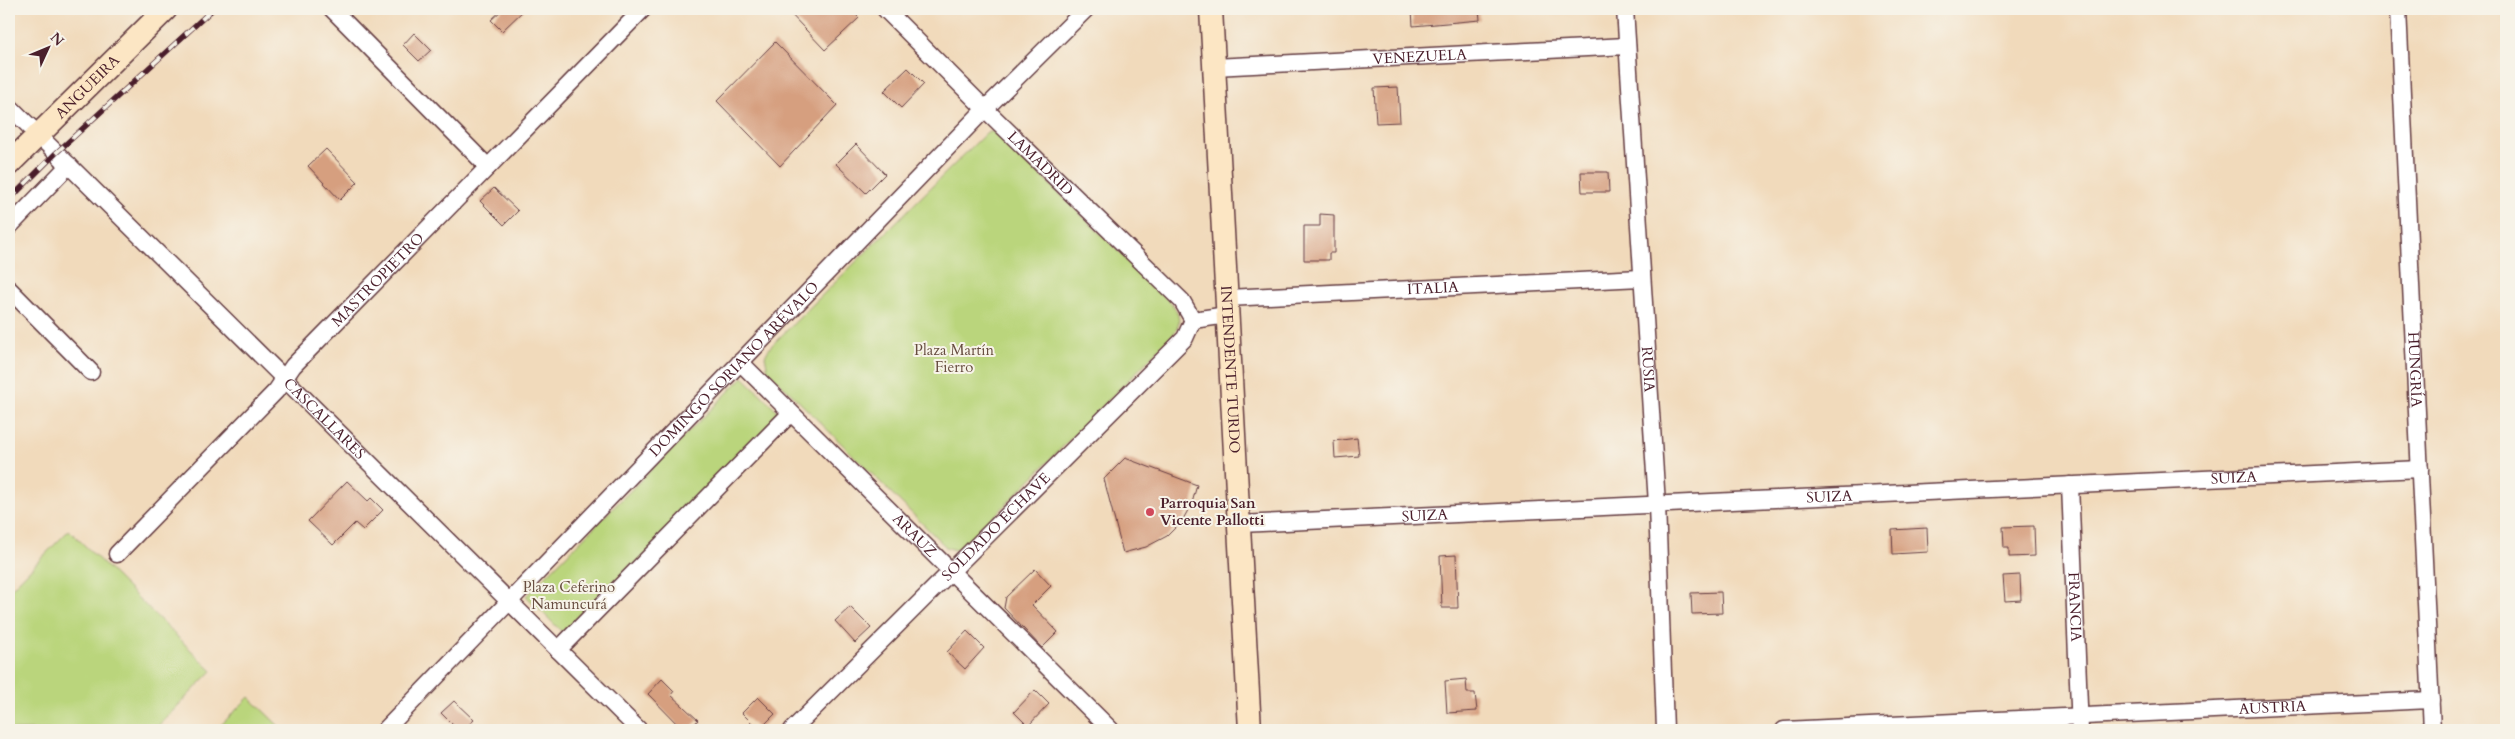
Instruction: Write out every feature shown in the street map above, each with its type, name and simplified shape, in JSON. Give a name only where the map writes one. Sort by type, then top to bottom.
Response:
[{"type":"street","name":"ANGUEIRA","points":[[9,164],[166,9]]},
{"type":"street","points":[[332,9],[488,167]]},
{"type":"street","name":"MASTROPIETRO","points":[[117,554],[276,391],[292,366],[643,9]]},
{"type":"street","name":"LAMADRID","points":[[885,9],[1182,301],[1193,320]]},
{"type":"street","name":"DOMINGO SORIANO ARÉVALO","points":[[385,730],[507,601],[985,109],[1086,9]]},
{"type":"street","name":"INTENDENTE TURDO","points":[[1211,9],[1250,730]]},
{"type":"street","name":"RUSIA","points":[[1625,9],[1656,504],[1665,730]]},
{"type":"street","name":"HUNGRÍA","points":[[2398,9],[2432,730]]},
{"type":"street","name":"VENEZUELA","points":[[1214,67],[1627,46]]},
{"type":"street","name":"CASCALLARES","points":[[9,106],[639,730]]},
{"type":"street","points":[[9,227],[69,165]]},
{"type":"street","name":"ITALIA","points":[[1193,320],[1227,307],[1641,278]]},
{"type":"street","points":[[9,290],[91,372]]},
{"type":"street","name":"SOLDADO ECHAVE","points":[[792,730],[1185,338],[1193,320]]},
{"type":"street","name":"ARAUZ","points":[[740,362],[949,572],[1111,730]]},
{"type":"street","points":[[558,650],[791,413]]},
{"type":"street","name":"SUIZA","points":[[1240,524],[2420,470]]},
{"type":"street","name":"FRANCIA","points":[[2070,485],[2080,724]]},
{"type":"street","name":"AUSTRIA","points":[[1784,730],[2080,724],[2431,700]]},
{"type":"green space","name":"Plaza Martín Fierro","points":[[987,132],[995,132],[1005,140],[1173,305],[1179,323],[1174,334],[965,546],[955,550],[946,547],[768,371],[765,356],[770,347]]},
{"type":"green space","name":"Plaza Ceferino Namuncurá","points":[[743,377],[784,417],[569,639],[526,596]]},
{"type":"green space","points":[[69,530],[212,671],[154,730],[9,730],[9,591]]},
{"type":"green space","points":[[249,697],[283,730],[216,730]]},
{"type":"building","points":[[503,9],[525,9],[502,31],[491,20]]},
{"type":"building","points":[[786,9],[850,9],[859,18],[825,50]]},
{"type":"building","points":[[1412,9],[1479,9],[1480,20],[1413,26]]},
{"type":"building","points":[[414,33],[431,50],[419,61],[403,45]]},
{"type":"building","points":[[775,42],[837,105],[780,166],[717,101]]},
{"type":"building","points":[[908,68],[924,84],[901,108],[884,91]]},
{"type":"building","points":[[1398,87],[1400,122],[1376,123],[1374,88]]},
{"type":"building","points":[[856,144],[885,174],[866,193],[836,164]]},
{"type":"building","points":[[326,149],[358,182],[340,200],[308,166]]},
{"type":"building","points":[[1581,172],[1608,172],[1609,192],[1582,192]]},
{"type":"building","points":[[494,188],[518,211],[504,225],[480,201]]},
{"type":"building","points":[[1320,214],[1334,215],[1334,253],[1329,253],[1329,260],[1304,260],[1304,226],[1320,226]]},
{"type":"building","points":[[1357,438],[1359,456],[1335,458],[1334,441]]},
{"type":"building","name":"Parroquia San Vicente Pallotti","points":[[1125,458],[1197,485],[1192,503],[1182,521],[1167,536],[1146,547],[1123,553],[1104,479]]},
{"type":"building","points":[[347,481],[368,501],[371,498],[383,510],[363,530],[355,523],[333,545],[308,521]]},
{"type":"building","points":[[2034,526],[2035,556],[2009,557],[2009,548],[2004,548],[2003,527]]},
{"type":"building","points":[[1927,528],[1928,552],[1893,554],[1892,530]]},
{"type":"building","points":[[1456,555],[1458,608],[1442,608],[1440,556]]},
{"type":"building","points":[[1035,569],[1051,586],[1032,605],[1058,632],[1042,648],[1004,608],[1006,597]]},
{"type":"building","points":[[2020,575],[2021,600],[2005,601],[2003,576]]},
{"type":"building","points":[[1721,592],[1722,613],[1692,614],[1691,593]]},
{"type":"building","points":[[850,607],[871,628],[855,643],[835,621]]},
{"type":"building","points":[[967,631],[984,648],[965,669],[947,652]]},
{"type":"building","points":[[662,679],[674,691],[671,695],[698,720],[689,730],[683,730],[648,694]]},
{"type":"building","points":[[1466,679],[1467,693],[1475,693],[1477,711],[1447,713],[1445,681]]},
{"type":"building","points":[[1035,690],[1049,704],[1028,726],[1014,712]]},
{"type":"building","points":[[758,697],[775,714],[759,730],[742,713]]},
{"type":"building","points":[[454,701],[474,720],[463,730],[458,730],[441,713]]},
{"type":"railway","points":[[9,200],[56,153],[213,9]]},
{"type":"place","name":"Parroquia San Vicente Pallotti","points":[[1150,512]]}]
